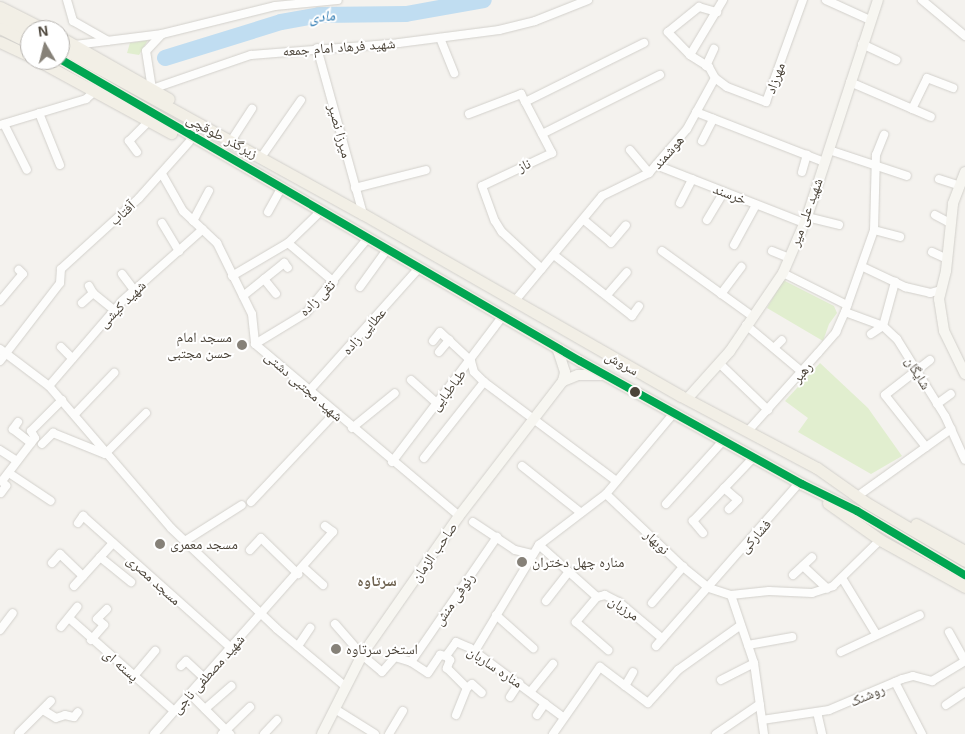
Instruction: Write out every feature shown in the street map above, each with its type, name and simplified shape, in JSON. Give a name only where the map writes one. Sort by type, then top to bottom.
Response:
[{"type":"main road","points":[[0,7],[26,20]]},
{"type":"main road","points":[[0,17],[20,26]]},
{"type":"main road","points":[[0,28],[20,38]]},
{"type":"main road","points":[[0,42],[20,51]]},
{"type":"main road","points":[[70,43],[152,89],[278,167]]},
{"type":"main road","name":"زیرگذر طوقچی","points":[[70,53],[278,167]]},
{"type":"main road","name":"سروش","points":[[70,65],[275,187],[604,375],[800,484]]},
{"type":"main road","points":[[57,70],[275,187]]},
{"type":"main road","name":"سروش","points":[[278,167],[687,399],[816,468],[865,502],[965,561]]},
{"type":"main road","points":[[816,468],[965,551]]},
{"type":"main road","points":[[800,484],[880,540],[965,587]]},
{"type":"main road","points":[[800,484],[857,511],[965,575]]},
{"type":"street","points":[[68,0],[73,21],[110,42]]},
{"type":"street","points":[[73,45],[110,42],[162,34],[275,6],[338,0]]},
{"type":"street","name":"شهید فرهاد امام جمعه","points":[[152,89],[251,55],[440,38],[535,21],[588,0]]},
{"type":"street","points":[[690,56],[723,0]]},
{"type":"street","name":"مهرزاد","points":[[715,78],[727,87],[766,102],[803,0]]},
{"type":"street","points":[[826,0],[870,20]]},
{"type":"street","name":"شهید علی میر","points":[[687,399],[719,363],[782,273],[805,220],[878,0]]},
{"type":"street","points":[[922,0],[965,36]]},
{"type":"street","points":[[715,78],[706,66],[690,56],[668,32],[698,8],[717,12]]},
{"type":"street","points":[[152,89],[146,52],[162,34]]},
{"type":"street","points":[[440,38],[454,74]]},
{"type":"street","points":[[469,114],[520,94],[525,102],[644,43]]},
{"type":"street","points":[[862,44],[897,60]]},
{"type":"street","name":"میرزا نصیر","points":[[317,48],[362,214]]},
{"type":"street","points":[[706,66],[714,49]]},
{"type":"street","points":[[542,134],[660,75]]},
{"type":"street","name":"هوشمند","points":[[514,302],[602,196],[649,173],[678,141],[715,78]]},
{"type":"street","points":[[912,109],[927,78],[953,88]]},
{"type":"street","points":[[850,82],[931,117]]},
{"type":"street","points":[[27,170],[2,125],[86,99],[96,90]]},
{"type":"street","points":[[262,156],[301,100]]},
{"type":"street","name":"ناز","points":[[525,102],[552,153],[482,186],[498,226],[542,269]]},
{"type":"street","points":[[233,138],[252,109]]},
{"type":"street","points":[[696,112],[824,162]]},
{"type":"street","points":[[39,113],[60,165]]},
{"type":"street","points":[[702,141],[713,119]]},
{"type":"street","points":[[137,152],[129,141],[149,121]]},
{"type":"street","name":"رهبر","points":[[747,432],[836,332],[863,267],[874,230],[875,164],[884,135]]},
{"type":"street","name":"آفتاب","points":[[0,361],[3,352],[60,283],[61,269],[162,174],[189,142]]},
{"type":"street","points":[[630,150],[649,173]]},
{"type":"street","points":[[828,150],[907,176]]},
{"type":"street","points":[[802,172],[807,155]]},
{"type":"street","name":"خرسند","points":[[656,165],[756,205],[805,220],[838,225]]},
{"type":"street","points":[[355,188],[426,170]]},
{"type":"street","points":[[965,172],[950,223],[947,259],[939,299],[944,331],[965,374]]},
{"type":"street","name":"شهید مجتبی دشتی","points":[[162,174],[182,211],[217,243],[252,314],[255,344],[392,462],[459,516]]},
{"type":"street","points":[[939,179],[960,186]]},
{"type":"street","points":[[680,203],[692,180]]},
{"type":"street","points":[[268,212],[275,187]]},
{"type":"street","points":[[193,220],[209,191]]},
{"type":"street","points":[[706,220],[724,192]]},
{"type":"street","points":[[734,245],[756,205]]},
{"type":"street","points":[[232,276],[288,243],[320,212]]},
{"type":"street","points":[[936,216],[950,223]]},
{"type":"street","points":[[584,220],[611,243],[626,225]]},
{"type":"street","points":[[162,223],[179,251]]},
{"type":"street","name":"شهید کیشی","points":[[49,386],[114,310],[203,229]]},
{"type":"street","points":[[874,230],[900,237]]},
{"type":"street","name":"تقی زاده","points":[[255,344],[306,313],[334,282],[367,239]]},
{"type":"street","points":[[288,243],[334,282]]},
{"type":"street","points":[[360,287],[386,250]]},
{"type":"street","points":[[662,251],[721,294],[749,320],[775,349],[802,372]]},
{"type":"street","points":[[772,251],[789,258]]},
{"type":"street","points":[[932,252],[947,259]]},
{"type":"street","points":[[554,255],[632,316],[639,306]]},
{"type":"street","points":[[243,296],[284,263],[288,268]]},
{"type":"street","points":[[721,294],[741,267]]},
{"type":"street","points":[[863,267],[895,282],[930,293],[941,290]]},
{"type":"street","name":"عطایی زاده","points":[[309,391],[418,269]]},
{"type":"street","points":[[0,301],[23,274],[19,270]]},
{"type":"street","points":[[606,295],[626,272]]},
{"type":"street","points":[[782,273],[846,309]]},
{"type":"street","points":[[122,274],[134,290]]},
{"type":"street","points":[[264,279],[276,294]]},
{"type":"street","points":[[870,334],[883,326],[895,282]]},
{"type":"street","points":[[82,303],[91,289],[114,310]]},
{"type":"street","name":"شایگان","points":[[846,309],[883,326],[897,339],[937,404],[965,457]]},
{"type":"street","name":"طباطبایی","points":[[392,462],[471,361],[502,317]]},
{"type":"street","points":[[433,341],[440,332],[471,361],[474,372],[484,382],[615,480]]},
{"type":"street","points":[[440,352],[449,340]]},
{"type":"street","points":[[770,357],[782,340]]},
{"type":"street","points":[[61,347],[72,358]]},
{"type":"street","points":[[557,348],[565,372],[564,381],[578,375],[604,375]]},
{"type":"street","points":[[3,352],[49,386],[98,440],[105,454],[185,541],[262,615],[345,686]]},
{"type":"street","points":[[926,447],[885,396],[930,360]]},
{"type":"street","points":[[719,363],[768,410]]},
{"type":"street","points":[[75,414],[114,373]]},
{"type":"street","points":[[411,380],[438,404]]},
{"type":"street","name":"صاحب الزمان","points":[[322,734],[362,655],[459,516],[564,381]]},
{"type":"street","points":[[424,458],[484,382]]},
{"type":"street","points":[[352,428],[395,394]]},
{"type":"street","points":[[937,404],[951,394]]},
{"type":"street","points":[[1,493],[6,486],[2,481],[34,438],[31,431],[62,400]]},
{"type":"street","points":[[105,454],[146,413]]},
{"type":"street","points":[[251,502],[335,413]]},
{"type":"street","points":[[475,651],[539,545],[606,494],[615,480],[674,413]]},
{"type":"street","points":[[18,422],[13,429],[31,443]]},
{"type":"street","points":[[862,493],[951,429]]},
{"type":"street","points":[[42,444],[53,434],[105,454]]},
{"type":"street","points":[[666,504],[723,441]]},
{"type":"street","points":[[0,450],[17,461]]},
{"type":"street","points":[[703,533],[693,521],[753,458]]},
{"type":"street","points":[[522,466],[581,513]]},
{"type":"street","points":[[9,473],[50,501]]},
{"type":"street","name":"فشارکی","points":[[656,646],[800,484]]},
{"type":"street","points":[[724,488],[738,500],[728,509]]},
{"type":"street","name":"نوبهار","points":[[606,494],[683,567],[709,588]]},
{"type":"street","points":[[185,541],[242,505]]},
{"type":"street","name":"مسجد مصری","points":[[78,522],[83,516],[231,648]]},
{"type":"street","points":[[473,522],[515,550],[533,554]]},
{"type":"street","name":"شهید مصطفی ناجی","points":[[154,734],[262,615],[333,532],[325,526]]},
{"type":"street","name":"رئوفی منش","points":[[411,662],[497,537]]},
{"type":"street","points":[[250,550],[261,538],[323,585]]},
{"type":"street","points":[[709,588],[732,595],[769,591],[812,593],[827,588],[842,578],[880,540]]},
{"type":"street","points":[[74,586],[113,543]]},
{"type":"street","name":"مرزبان","points":[[539,545],[597,597],[605,595],[619,602],[663,639]]},
{"type":"street","points":[[52,563],[60,554],[84,576]]},
{"type":"street","points":[[100,557],[131,582]]},
{"type":"street","points":[[793,575],[812,557]]},
{"type":"street","points":[[803,566],[827,588]]},
{"type":"street","points":[[652,603],[683,567]]},
{"type":"street","points":[[546,601],[568,573]]},
{"type":"street","points":[[842,578],[876,634]]},
{"type":"street","points":[[732,595],[754,663],[764,734]]},
{"type":"street","points":[[597,597],[576,622],[608,650]]},
{"type":"street","points":[[61,627],[77,607]]},
{"type":"street","points":[[91,640],[104,625],[98,619],[107,610]]},
{"type":"street","points":[[0,630],[13,613]]},
{"type":"street","points":[[496,615],[533,648]]},
{"type":"street","points":[[841,652],[920,615]]},
{"type":"street","name":"پسته ای","points":[[69,618],[91,640],[174,711]]},
{"type":"street","points":[[334,624],[362,655]]},
{"type":"street","points":[[553,734],[563,717],[600,667],[648,703],[678,670],[741,625]]},
{"type":"street","points":[[298,646],[310,628]]},
{"type":"street","points":[[948,632],[965,661]]},
{"type":"street","points":[[748,645],[792,637]]},
{"type":"street","name":"مناره ساربان","points":[[362,655],[382,672],[395,657],[411,662],[428,673],[440,655],[446,656],[456,642],[475,651],[563,717]]},
{"type":"street","points":[[134,676],[155,651]]},
{"type":"street","points":[[446,656],[450,660],[447,668],[467,688]]},
{"type":"street","points":[[181,666],[186,661],[204,678]]},
{"type":"street","name":"روشنک","points":[[762,720],[817,712],[861,699],[913,676],[932,681],[965,661]]},
{"type":"street","points":[[721,680],[754,663]]},
{"type":"street","points":[[531,692],[553,664]]},
{"type":"street","points":[[625,686],[633,672]]},
{"type":"street","points":[[896,682],[922,734]]},
{"type":"street","points":[[510,697],[519,683]]},
{"type":"street","points":[[456,715],[467,688],[472,684],[482,693]]},
{"type":"street","points":[[205,709],[231,686]]},
{"type":"street","points":[[946,706],[965,692]]},
{"type":"street","points":[[190,694],[226,733],[250,707]]},
{"type":"street","points":[[17,734],[51,701]]},
{"type":"street","points":[[538,715],[545,703]]},
{"type":"street","points":[[716,734],[760,704]]},
{"type":"street","points":[[30,709],[56,718],[65,714],[74,717],[78,712]]},
{"type":"street","points":[[335,709],[375,734]]},
{"type":"street","points":[[389,734],[403,712]]},
{"type":"street","points":[[817,712],[822,734]]},
{"type":"street","points":[[264,734],[277,720]]},
{"type":"green space","points":[[148,40],[139,55],[127,53],[130,43]]},
{"type":"green space","points":[[783,280],[834,306],[837,313],[829,324],[823,341],[767,308]]},
{"type":"green space","points":[[820,363],[868,408],[902,456],[871,474],[798,432],[808,418],[785,401]]},
{"type":"waterway","name":"مادی","points":[[165,58],[281,22],[319,15],[406,14],[484,0]]},
{"type":"transit line","points":[[70,65],[580,361],[802,484],[857,511],[965,575]]},
{"type":"place","name":"مسجد امام حسن مجتبی","points":[[242,345]]},
{"type":"place","name":"مسجد معمری","points":[[160,544]]},
{"type":"place","name":"مناره چهل دختران","points":[[522,562]]},
{"type":"place","name":"استخر سرتاوه","points":[[336,649]]},
{"type":"district","name":"سرتاوه","points":[[377,581]]}]
